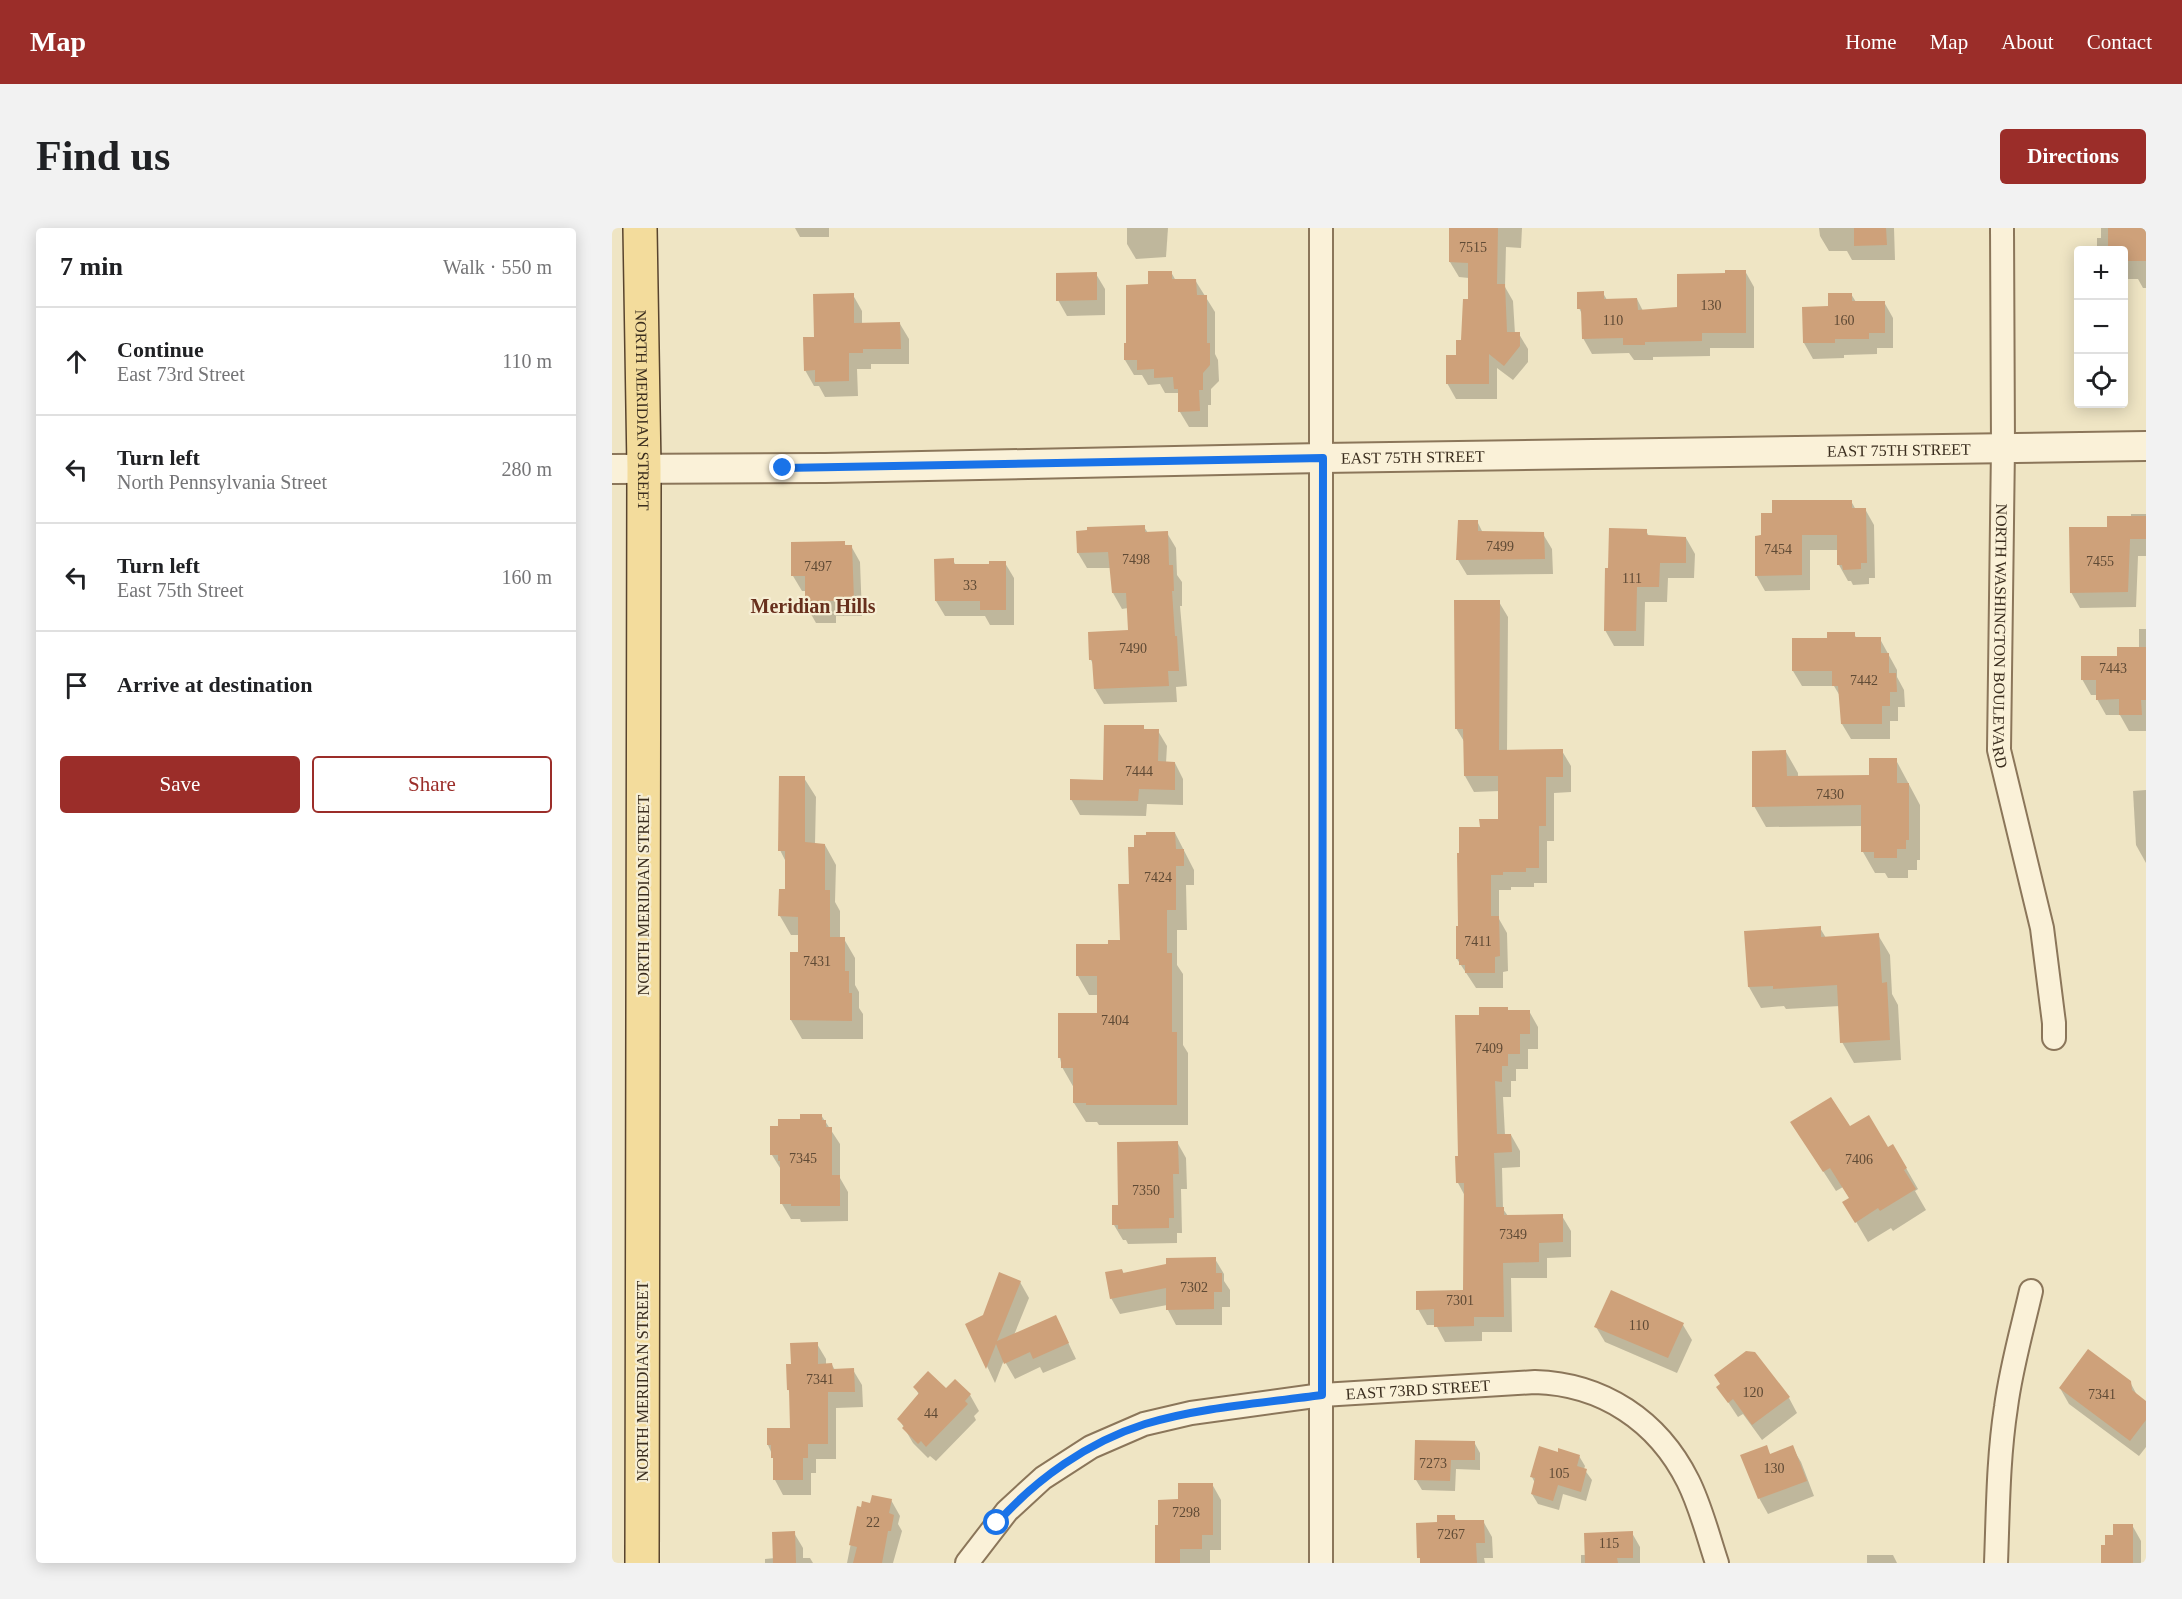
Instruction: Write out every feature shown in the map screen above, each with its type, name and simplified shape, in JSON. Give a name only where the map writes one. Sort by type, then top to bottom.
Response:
[{"type":"main road","name":"NORTH MERIDIAN STREET","points":[[640,228],[628,469],[642,1563]]},
{"type":"street","points":[[1321,228],[1323,458],[1321,1563]]},
{"type":"street","name":"NORTH WASHINGTON BOULEVARD","points":[[2002,228],[2003,447],[1999,750],[2042,928],[2054,1038]]},
{"type":"street","name":"EAST 75TH STREET","points":[[628,469],[825,468],[2146,446]]},
{"type":"street","points":[[1996,1563],[1999,1473],[2005,1409],[2031,1291]]},
{"type":"street","name":"EAST 73RD STREET","points":[[967,1563],[997,1523],[1029,1490],[1091,1447],[1144,1424],[1167,1418],[1322,1395],[1535,1382],[1568,1386],[1599,1394],[1622,1406],[1643,1423],[1668,1449],[1688,1481],[1717,1563]]},
{"type":"building","points":[[1449,228],[1498,228],[1497,284],[1505,284],[1507,332],[1520,332],[1520,346],[1504,366],[1489,354],[1489,384],[1446,384],[1446,355],[1456,355],[1456,340],[1461,340],[1463,299],[1468,299],[1468,263],[1449,262]]},
{"type":"building","points":[[1854,228],[1886,228],[1887,245],[1854,246]]},
{"type":"building","points":[[2108,228],[2146,228],[2146,261],[2128,261],[2128,246],[2108,246]]},
{"type":"building","points":[[1725,270],[1746,270],[1746,333],[1702,333],[1702,341],[1645,342],[1645,345],[1623,345],[1623,338],[1582,339],[1581,309],[1577,309],[1577,292],[1604,291],[1604,299],[1637,298],[1638,310],[1677,307],[1677,274],[1725,273]]},
{"type":"building","points":[[1148,271],[1172,271],[1172,279],[1196,279],[1197,295],[1207,295],[1207,343],[1210,343],[1210,365],[1203,373],[1203,390],[1199,390],[1200,411],[1178,412],[1178,389],[1174,389],[1173,377],[1154,378],[1154,369],[1137,370],[1137,360],[1124,360],[1126,285],[1148,284]]},
{"type":"building","points":[[1097,272],[1097,300],[1056,301],[1056,273]]},
{"type":"building","points":[[854,293],[854,323],[900,322],[901,349],[863,349],[863,353],[849,353],[849,381],[815,382],[815,370],[804,371],[803,337],[814,337],[813,294]]},
{"type":"building","points":[[1828,293],[1852,293],[1852,301],[1885,301],[1885,333],[1869,333],[1869,339],[1835,339],[1835,343],[1803,343],[1802,307],[1828,306]]},
{"type":"building","points":[[1772,500],[1852,500],[1852,508],[1866,508],[1867,563],[1861,563],[1861,569],[1843,570],[1842,565],[1837,565],[1837,535],[1802,535],[1802,575],[1755,576],[1755,536],[1761,535],[1761,513],[1772,513]]},
{"type":"building","points":[[2107,516],[2146,516],[2146,539],[2130,539],[2128,592],[2070,593],[2069,527],[2107,527]]},
{"type":"building","points":[[1458,520],[1478,520],[1478,531],[1544,532],[1545,559],[1456,560]]},
{"type":"building","points":[[1145,525],[1145,532],[1168,531],[1169,565],[1173,565],[1174,591],[1172,591],[1179,671],[1168,671],[1169,686],[1094,689],[1092,660],[1089,660],[1088,632],[1128,630],[1126,593],[1112,593],[1108,552],[1077,553],[1076,531],[1087,530],[1087,527]]},
{"type":"building","points":[[1609,528],[1647,529],[1647,535],[1686,537],[1686,563],[1660,563],[1659,587],[1637,587],[1636,631],[1604,631],[1605,568],[1608,568]]},
{"type":"building","points":[[845,541],[845,545],[852,545],[854,600],[828,601],[828,607],[805,608],[805,576],[791,576],[791,542]]},
{"type":"building","points":[[954,558],[954,564],[989,564],[989,561],[1006,561],[1006,610],[980,610],[980,601],[935,601],[934,559]]},
{"type":"building","points":[[1454,600],[1500,600],[1499,750],[1563,749],[1563,777],[1546,777],[1546,826],[1539,826],[1539,868],[1526,868],[1526,872],[1503,872],[1503,875],[1491,875],[1491,916],[1499,916],[1500,956],[1495,957],[1495,973],[1465,973],[1465,965],[1459,965],[1459,959],[1456,959],[1459,827],[1480,827],[1479,819],[1498,819],[1498,776],[1464,776],[1463,729],[1455,729]]},
{"type":"building","points":[[1827,632],[1855,632],[1855,637],[1881,637],[1881,653],[1889,653],[1889,673],[1896,673],[1897,692],[1890,692],[1890,706],[1882,706],[1882,724],[1841,724],[1838,686],[1832,686],[1832,671],[1792,671],[1792,638],[1827,638]]},
{"type":"building","points":[[2117,647],[2146,647],[2146,700],[2141,700],[2142,715],[2119,715],[2119,699],[2096,700],[2096,680],[2081,680],[2081,656],[2117,656]]},
{"type":"building","points":[[1104,725],[1144,725],[1144,729],[1159,729],[1158,761],[1175,762],[1175,790],[1139,789],[1138,801],[1070,800],[1070,779],[1103,780]]},
{"type":"building","points":[[1786,750],[1787,776],[1869,775],[1869,758],[1897,758],[1897,783],[1909,783],[1909,840],[1906,840],[1906,849],[1897,849],[1897,858],[1874,858],[1874,852],[1861,852],[1861,805],[1752,807],[1752,751]]},
{"type":"building","points":[[779,776],[805,776],[805,842],[825,844],[825,890],[830,890],[830,937],[845,937],[845,971],[849,971],[852,1021],[790,1020],[790,952],[798,952],[798,917],[778,916],[779,889],[785,889],[785,851],[778,851]]},
{"type":"building","points":[[1146,832],[1175,832],[1176,849],[1184,849],[1184,866],[1176,866],[1176,910],[1167,910],[1167,953],[1172,953],[1172,1032],[1177,1032],[1177,1105],[1073,1103],[1073,1068],[1061,1068],[1061,1058],[1058,1058],[1058,1013],[1097,1013],[1097,976],[1076,976],[1076,944],[1108,944],[1108,940],[1120,940],[1118,884],[1129,884],[1128,847],[1134,847],[1134,835],[1146,835]]},
{"type":"building","points":[[1821,926],[1821,937],[1879,933],[1882,983],[1887,982],[1890,1040],[1840,1043],[1837,985],[1773,989],[1773,986],[1748,987],[1744,931]]},
{"type":"building","points":[[1479,1007],[1530,1010],[1530,1034],[1520,1034],[1520,1054],[1508,1054],[1508,1066],[1502,1066],[1502,1082],[1495,1081],[1497,1134],[1511,1134],[1512,1152],[1494,1153],[1496,1207],[1504,1207],[1504,1215],[1563,1214],[1563,1242],[1539,1243],[1539,1262],[1503,1263],[1504,1317],[1474,1317],[1474,1326],[1434,1327],[1434,1309],[1416,1310],[1416,1291],[1463,1290],[1464,1183],[1456,1183],[1455,1156],[1458,1156],[1455,1015],[1479,1015]]},
{"type":"building","points":[[1831,1097],[1850,1126],[1869,1115],[1888,1147],[1893,1144],[1907,1168],[1904,1170],[1916,1189],[1880,1211],[1878,1208],[1855,1223],[1842,1202],[1849,1198],[1830,1168],[1823,1172],[1790,1122]]},
{"type":"building","points":[[800,1114],[822,1114],[822,1120],[826,1120],[826,1127],[832,1127],[832,1175],[840,1175],[840,1206],[780,1204],[780,1161],[778,1161],[778,1155],[770,1155],[770,1126],[778,1126],[778,1119],[800,1119]]},
{"type":"building","points":[[1178,1141],[1179,1174],[1173,1174],[1174,1218],[1169,1218],[1169,1228],[1118,1229],[1118,1225],[1112,1225],[1112,1205],[1118,1205],[1117,1142]]},
{"type":"building","points":[[1216,1257],[1216,1273],[1222,1273],[1222,1292],[1214,1292],[1214,1309],[1166,1310],[1166,1288],[1110,1299],[1105,1272],[1122,1269],[1123,1273],[1166,1264],[1166,1258]]},
{"type":"building","points":[[999,1272],[1021,1281],[997,1341],[1056,1315],[1069,1343],[1033,1359],[1030,1352],[1004,1364],[996,1344],[986,1369],[965,1324],[983,1315]]},
{"type":"building","points":[[1611,1290],[1684,1323],[1668,1358],[1594,1327]]},
{"type":"building","points":[[818,1342],[818,1364],[832,1363],[833,1369],[854,1368],[855,1392],[828,1392],[828,1444],[808,1444],[808,1458],[803,1458],[803,1480],[773,1480],[773,1458],[771,1458],[771,1445],[767,1445],[767,1428],[790,1428],[786,1364],[791,1364],[790,1343]]},
{"type":"building","points":[[2088,1349],[2131,1381],[2132,1390],[2146,1401],[2146,1420],[2130,1441],[2059,1388]]},
{"type":"building","points":[[1746,1351],[1755,1352],[1790,1397],[1752,1425],[1733,1399],[1728,1403],[1716,1387],[1720,1384],[1714,1375]]},
{"type":"building","points":[[928,1371],[946,1388],[955,1379],[971,1394],[965,1401],[968,1404],[926,1447],[921,1441],[918,1444],[902,1428],[904,1426],[897,1419],[919,1393],[913,1387]]},
{"type":"building","points":[[1415,1440],[1475,1441],[1475,1460],[1451,1460],[1450,1481],[1414,1480]]},
{"type":"building","points":[[1767,1445],[1770,1454],[1793,1445],[1807,1481],[1758,1499],[1740,1455]]},
{"type":"building","points":[[1539,1446],[1558,1452],[1558,1448],[1580,1455],[1577,1466],[1587,1469],[1581,1492],[1558,1485],[1553,1501],[1531,1494],[1535,1478],[1530,1477]]},
{"type":"building","points":[[1178,1483],[1213,1483],[1213,1535],[1202,1535],[1202,1549],[1180,1549],[1180,1563],[1155,1563],[1155,1525],[1158,1525],[1158,1500],[1178,1499]]},
{"type":"building","points":[[872,1495],[892,1499],[889,1513],[894,1515],[891,1531],[888,1531],[882,1563],[853,1563],[857,1547],[849,1545],[857,1506],[861,1507],[862,1501],[870,1503]]},
{"type":"building","points":[[1437,1515],[1455,1515],[1455,1520],[1484,1520],[1485,1543],[1476,1543],[1477,1563],[1420,1563],[1420,1558],[1417,1558],[1416,1523],[1437,1522]]},
{"type":"building","points":[[2113,1524],[2133,1524],[2133,1563],[2101,1563],[2101,1545],[2105,1545],[2105,1535],[2113,1535]]},
{"type":"building","points":[[795,1531],[796,1563],[773,1563],[772,1532]]},
{"type":"building","points":[[1633,1531],[1633,1558],[1617,1558],[1618,1563],[1585,1563],[1584,1533]]},
{"type":"district","name":"Meridian Hills","points":[[813,606]]},
{"type":"route","points":[[783,468],[1323,458],[1322,1395],[1191,1413],[1144,1424],[1091,1447],[1055,1470],[1029,1490],[997,1523]]}]
